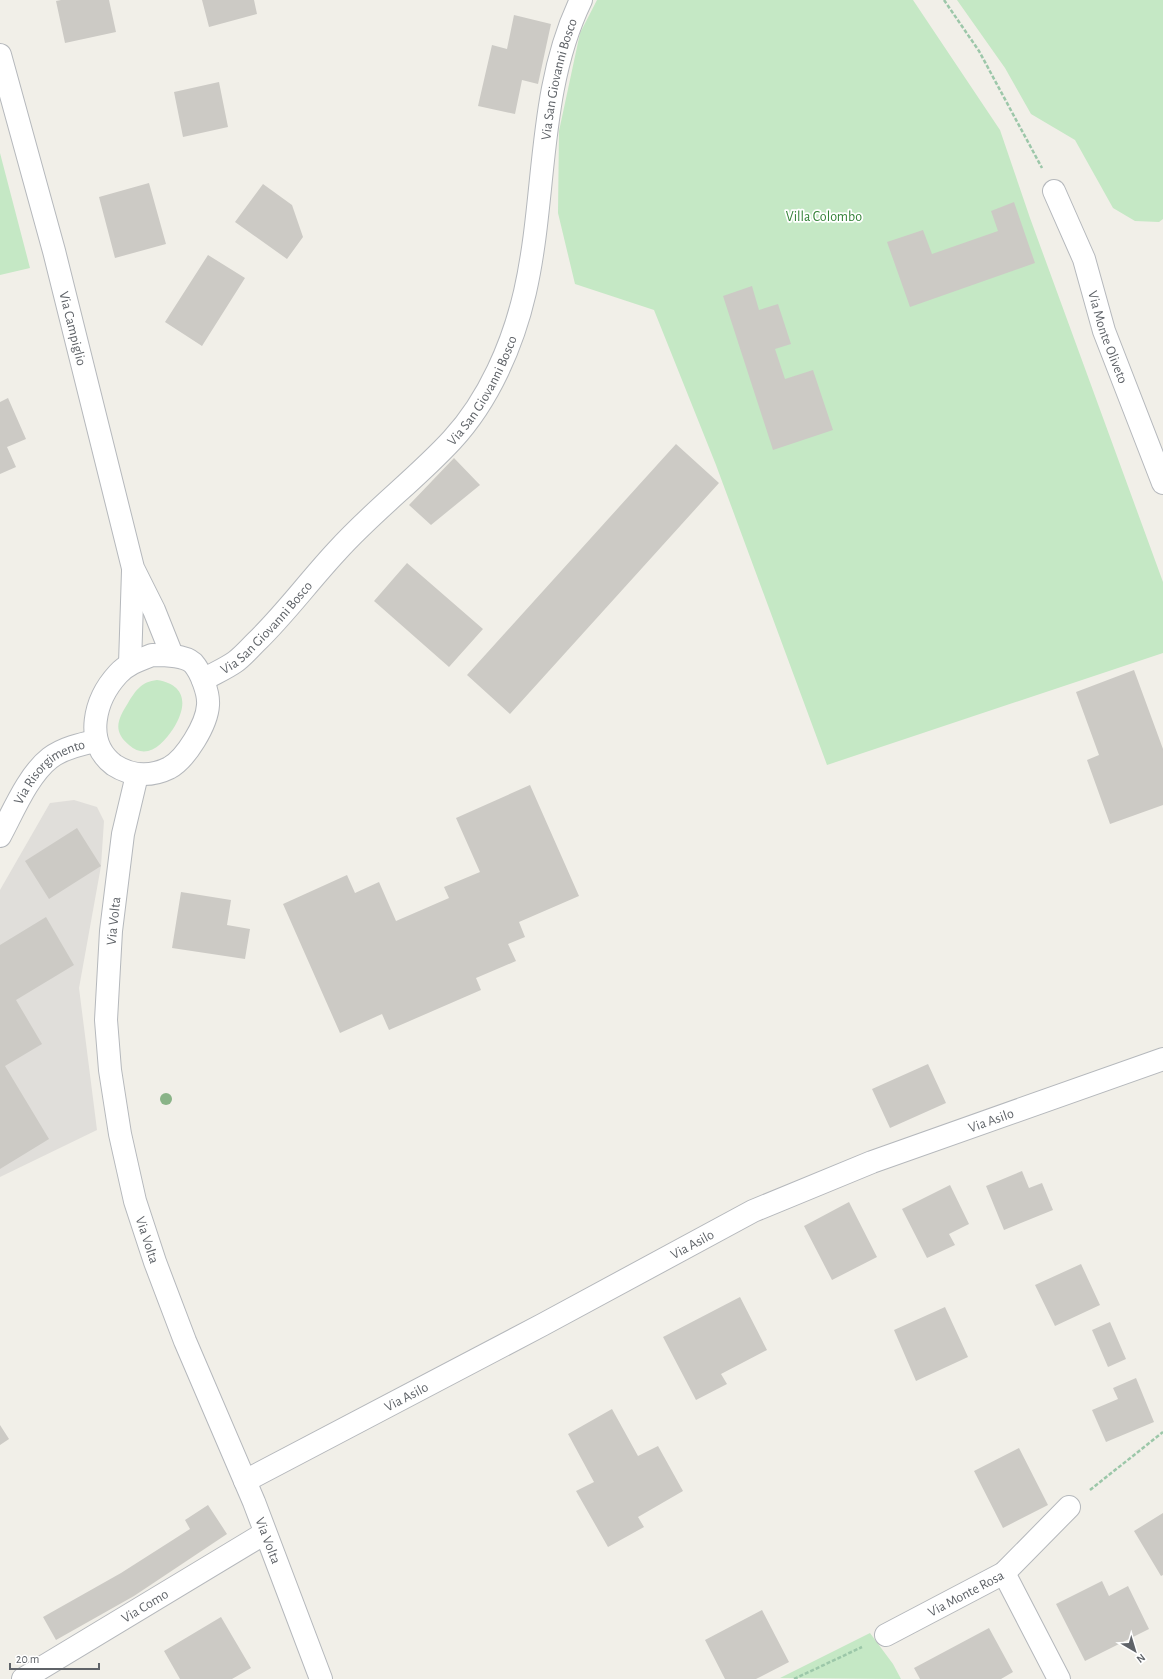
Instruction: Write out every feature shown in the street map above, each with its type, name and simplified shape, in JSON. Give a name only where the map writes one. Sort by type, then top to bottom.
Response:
[{"type":"street","name":"Via San Giovanni Bosco","points":[[203,680],[236,662],[275,624],[336,551],[453,440],[473,414],[489,387],[504,357],[514,332],[525,291],[531,261],[553,89],[561,52],[572,19],[582,0]]},
{"type":"street","name":"Via Campiglio","points":[[0,55],[4,91],[54,252],[133,568],[154,610],[172,655]]},
{"type":"street","name":"Via Monte Oliveto","points":[[1054,191],[1084,259],[1104,332],[1163,483]]},
{"type":"street","name":"Via Campiglio","points":[[130,664],[133,568]]},
{"type":"street","points":[[152,655],[172,655],[192,662],[203,680],[209,704],[206,721],[192,745],[170,767],[154,774],[137,774],[121,769],[108,760],[96,741],[94,731],[95,715],[118,674],[130,664],[152,655]]},
{"type":"street","name":"Via Risorgimento","points":[[0,836],[34,776],[50,757],[76,745],[96,741]]},
{"type":"street","name":"Via Volta","points":[[137,774],[123,834],[111,931],[106,1020],[110,1070],[120,1134],[135,1201],[155,1262],[186,1341],[266,1533],[321,1679]]},
{"type":"street","name":"Via Asilo","points":[[245,1481],[542,1325],[753,1211],[872,1162],[1163,1059]]},
{"type":"street","points":[[1004,1573],[1069,1507]]},
{"type":"street","name":"Via Como","points":[[23,1679],[266,1533]]},
{"type":"street","name":"Via Monte Rosa","points":[[886,1635],[1004,1573],[1058,1679]]},
{"type":"path","points":[[944,0],[980,51],[1054,191]]},
{"type":"path","points":[[1069,1507],[1163,1432]]},
{"type":"path","points":[[794,1679],[886,1635]]},
{"type":"shaded area","points":[[74,800],[97,807],[104,821],[101,866],[79,988],[97,1130],[0,1177],[0,890],[50,803]]},
{"type":"green space","name":"Villa Colombo","points":[[597,0],[913,0],[1000,130],[1030,218],[1163,582],[1163,653],[827,765],[716,465],[654,310],[575,284],[558,213],[559,131],[580,33]]},
{"type":"green space","points":[[957,0],[1163,0],[1163,219],[1159,222],[1135,221],[1113,208],[1075,140],[1031,114],[1005,68]]},
{"type":"green space","points":[[0,153],[30,268],[0,275]]},
{"type":"green space","points":[[157,680],[175,687],[179,692],[182,698],[181,713],[173,729],[159,745],[148,751],[136,750],[120,735],[118,725],[119,720],[124,709],[136,691],[143,685]]},
{"type":"green space","points":[[870,1633],[893,1664],[901,1679],[780,1678]]},
{"type":"building","points":[[109,0],[116,32],[65,43],[56,1]]},
{"type":"building","points":[[202,0],[254,0],[257,14],[209,27]]},
{"type":"building","points":[[514,15],[551,24],[538,84],[522,80],[515,114],[478,106],[492,45],[507,49]]},
{"type":"building","points":[[219,82],[228,127],[183,137],[174,92]]},
{"type":"building","points":[[149,183],[166,244],[115,258],[99,197]]},
{"type":"building","points":[[263,184],[292,205],[303,237],[287,259],[235,222]]},
{"type":"building","name":"Villa Colombo","points":[[1014,202],[1035,263],[910,307],[887,242],[923,230],[932,254],[998,231],[991,211]]},
{"type":"building","points":[[208,255],[245,278],[202,346],[165,322]]},
{"type":"building","points":[[752,286],[759,310],[778,304],[791,344],[775,349],[785,379],[813,370],[833,430],[773,450],[723,296]]},
{"type":"building","points":[[8,398],[26,439],[7,447],[16,467],[0,474],[0,402]]},
{"type":"building","points":[[676,444],[719,483],[510,714],[467,675]]},
{"type":"building","points":[[454,458],[480,485],[431,525],[409,505]]},
{"type":"building","points":[[407,563],[483,629],[449,667],[374,601]]},
{"type":"building","points":[[1134,670],[1163,749],[1163,805],[1110,824],[1087,760],[1099,755],[1076,692]]},
{"type":"building","points":[[530,785],[579,896],[519,922],[525,937],[508,944],[516,961],[476,978],[481,990],[389,1030],[382,1014],[340,1033],[283,904],[347,875],[355,893],[379,882],[396,921],[449,898],[444,887],[480,872],[456,818]]},
{"type":"building","points":[[77,828],[101,866],[49,899],[25,861]]},
{"type":"building","points":[[181,892],[231,900],[227,925],[250,929],[245,959],[172,948]]},
{"type":"building","points":[[46,917],[74,965],[16,1000],[42,1044],[5,1066],[49,1139],[0,1169],[0,945]]},
{"type":"building","points":[[928,1064],[946,1103],[890,1128],[872,1089]]},
{"type":"building","points":[[1022,1171],[1029,1188],[1042,1183],[1053,1210],[1004,1230],[986,1186]]},
{"type":"building","points":[[950,1185],[969,1224],[949,1234],[955,1245],[927,1258],[902,1209]]},
{"type":"building","points":[[849,1202],[877,1257],[832,1280],[804,1226]]},
{"type":"building","points":[[1081,1264],[1100,1305],[1055,1326],[1035,1285]]},
{"type":"building","points":[[740,1297],[767,1350],[721,1374],[727,1384],[696,1400],[663,1337]]},
{"type":"building","points":[[945,1307],[968,1357],[916,1381],[894,1330]]},
{"type":"building","points":[[1110,1322],[1126,1359],[1108,1367],[1092,1330]]},
{"type":"building","points":[[1136,1378],[1154,1422],[1106,1442],[1092,1410],[1118,1399],[1113,1388]]},
{"type":"building","points":[[612,1409],[638,1456],[658,1446],[683,1491],[638,1517],[644,1527],[608,1547],[576,1491],[594,1482],[568,1434]]},
{"type":"building","points":[[0,1425],[9,1439],[0,1445]]},
{"type":"building","points":[[1019,1448],[1048,1505],[1003,1528],[974,1471]]},
{"type":"building","points":[[208,1505],[227,1534],[134,1596],[56,1640],[43,1617],[121,1573],[190,1529],[185,1520]]},
{"type":"building","points":[[1163,1513],[1163,1575],[1161,1576],[1134,1531]]},
{"type":"building","points":[[1102,1581],[1109,1596],[1128,1586],[1149,1629],[1085,1661],[1056,1604]]},
{"type":"building","points":[[762,1610],[789,1662],[756,1679],[725,1679],[705,1640]]},
{"type":"building","points":[[221,1617],[251,1668],[232,1679],[180,1679],[164,1651]]},
{"type":"building","points":[[989,1628],[1013,1672],[1001,1679],[920,1679],[914,1668]]}]
